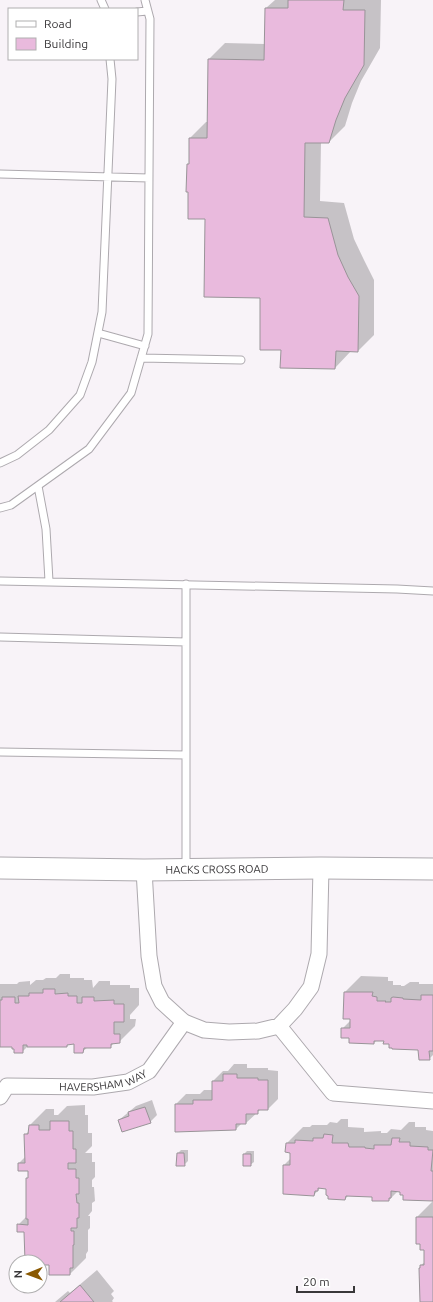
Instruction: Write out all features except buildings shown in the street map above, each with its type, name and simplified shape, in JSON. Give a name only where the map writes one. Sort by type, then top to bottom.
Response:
[{"type":"main road","name":"HACKS CROSS ROAD","points":[[0,868],[144,870],[321,868],[433,869]]},
{"type":"street","points":[[144,870],[149,956],[154,986],[162,1002],[184,1022],[204,1030],[229,1032],[258,1031],[279,1026],[295,1009],[311,987],[319,954],[321,868]]},
{"type":"street","name":"HAVERSHAM WAY","points":[[0,1097],[7,1086],[93,1087],[128,1082],[149,1071],[184,1022]]},
{"type":"street","points":[[279,1026],[333,1093],[433,1101]]},
{"type":"lane","points":[[0,508],[12,505],[89,449],[130,393],[148,334],[150,19],[144,0]]},
{"type":"lane","points":[[138,12],[148,11]]},
{"type":"lane","points":[[0,463],[17,455],[49,430],[80,395],[92,362],[102,312],[112,79],[110,60]]},
{"type":"lane","points":[[0,174],[149,178]]},
{"type":"lane","points":[[98,333],[144,346]]},
{"type":"lane","points":[[141,358],[241,360]]},
{"type":"lane","points":[[38,486],[46,529],[49,581]]},
{"type":"lane","points":[[0,581],[186,584],[433,591]]},
{"type":"lane","points":[[186,584],[186,869]]},
{"type":"lane","points":[[0,637],[186,642]]},
{"type":"lane","points":[[0,752],[186,755]]}]
